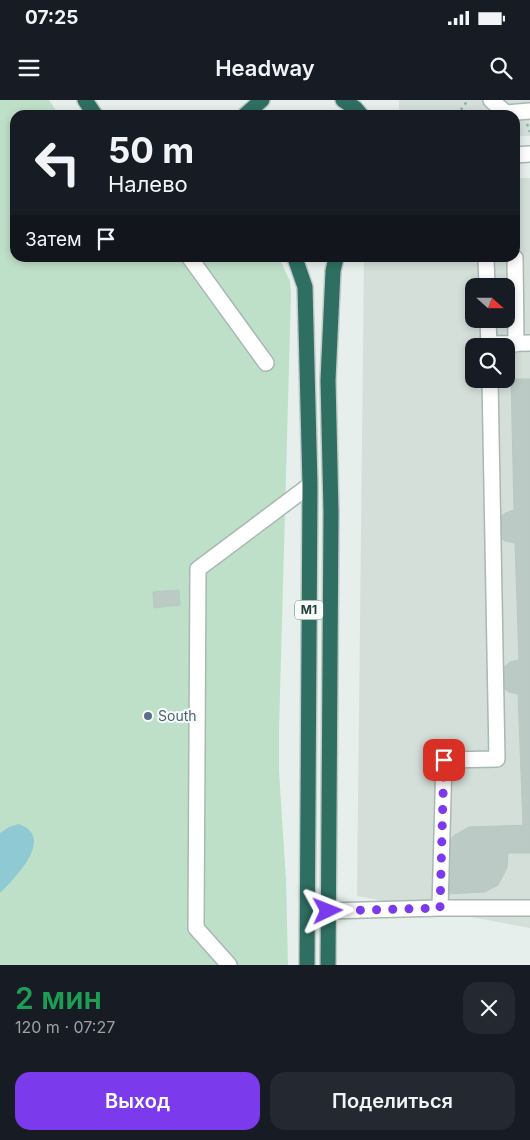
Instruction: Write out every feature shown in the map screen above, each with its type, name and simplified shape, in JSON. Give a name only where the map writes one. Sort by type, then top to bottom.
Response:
[{"type":"highway","points":[[251,110],[262,100]]},
{"type":"highway","points":[[344,100],[357,110]]},
{"type":"highway","name":"М1","points":[[296,262],[305,286],[310,485],[307,965]]},
{"type":"highway","name":"М1","points":[[328,965],[331,512],[328,380],[333,271],[335,262]]},
{"type":"lane","points":[[491,100],[502,110]]},
{"type":"lane","points":[[193,262],[266,363]]},
{"type":"lane","points":[[486,262],[487,278]]},
{"type":"lane","points":[[515,262],[523,343]]},
{"type":"lane","points":[[440,908],[444,760],[496,759],[490,388]]},
{"type":"lane","points":[[229,965],[196,928],[198,569],[310,485]]},
{"type":"lane","points":[[328,911],[530,908]]},
{"type":"shaded area","points":[[399,100],[530,100],[530,136],[520,136],[520,110],[399,110]]},
{"type":"shaded area","points":[[520,178],[530,178],[530,928],[357,896],[364,262],[520,262]]},
{"type":"green space","points":[[0,100],[49,100],[56,110],[10,110],[10,262],[281,262],[290,281],[279,730],[279,771],[286,881],[288,965],[0,965]]},
{"type":"water","points":[[19,824],[29,830],[34,839],[33,848],[22,869],[0,893],[0,833],[9,827]]},
{"type":"building","points":[[515,379],[530,379],[530,825],[523,825],[518,694],[509,692],[501,686],[503,668],[510,662],[519,660],[515,543],[505,541],[499,537],[498,519],[505,513],[514,510],[511,388],[515,388]]},
{"type":"building","points":[[179,590],[180,605],[154,608],[153,592]]},
{"type":"building","points":[[530,825],[530,853],[508,853],[507,868],[498,885],[485,892],[446,894],[443,855],[453,836],[469,827]]},
{"type":"place","name":"South","points":[[148,716]]},
{"type":"route","points":[[328,911],[440,908],[444,760]]}]
